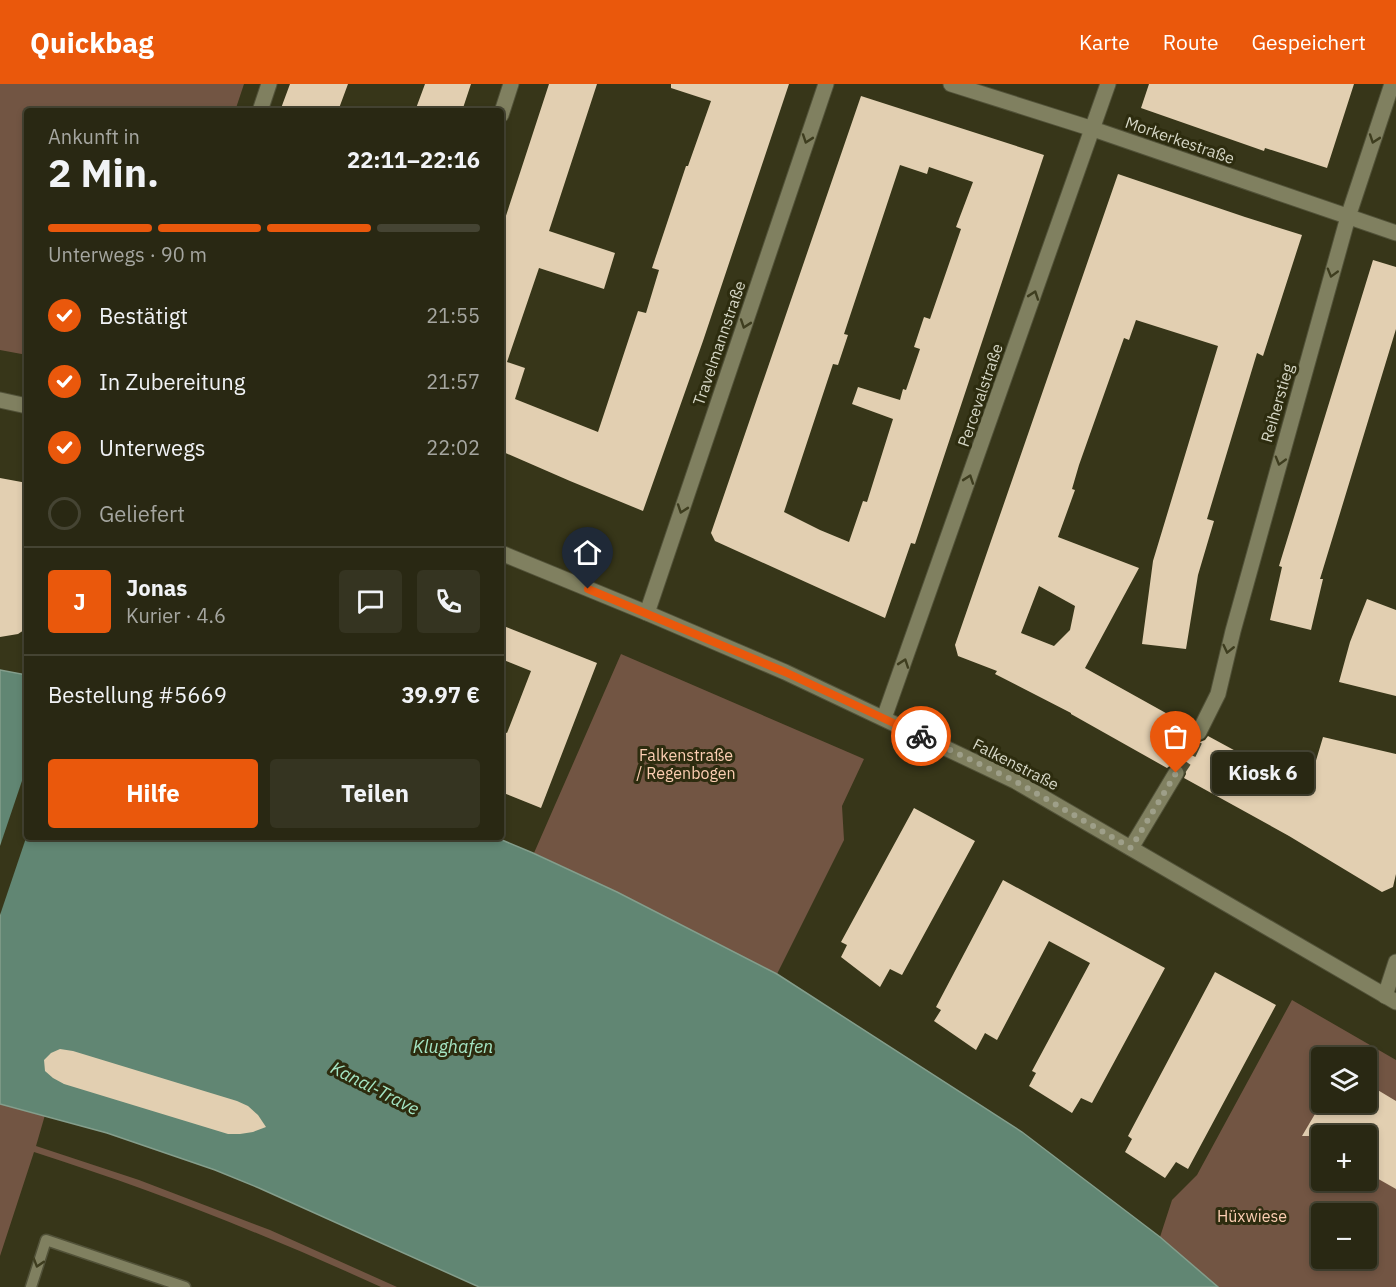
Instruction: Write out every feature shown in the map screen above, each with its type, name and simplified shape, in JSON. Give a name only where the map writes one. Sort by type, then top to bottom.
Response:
[{"type":"street","points":[[261,108],[269,84]]},
{"type":"street","points":[[503,108],[511,84]]},
{"type":"street","name":"Travelmannstraße","points":[[647,613],[826,84]]},
{"type":"street","name":"Morkerkestraße","points":[[951,84],[1093,129],[1396,232]]},
{"type":"street","name":"Percevalstraße","points":[[884,718],[1108,84]]},
{"type":"street","name":"Reiherstieg","points":[[1199,732],[1218,693],[1233,631],[1348,217],[1392,84]]},
{"type":"street","points":[[0,400],[24,405]]},
{"type":"street","name":"Falkenstraße","points":[[504,554],[785,672],[1015,781],[1390,999]]},
{"type":"street","points":[[1131,848],[1176,773]]},
{"type":"street","points":[[1390,999],[1396,962]]},
{"type":"lane","points":[[31,1287],[45,1240],[186,1287]]},
{"type":"green space","points":[[0,84],[244,84],[236,108],[24,108],[24,354],[0,350]]},
{"type":"green space","name":"Falkenstraße / Regenbogen","points":[[621,654],[864,759],[842,806],[844,840],[777,974],[617,892],[534,853]]},
{"type":"green space","name":"Hüxwiese","points":[[1292,1000],[1373,1047],[1311,1047],[1311,1113],[1377,1113],[1377,1049],[1396,1060],[1396,1287],[1218,1287],[1160,1237],[1172,1200],[1197,1175]]},
{"type":"green space","points":[[0,1104],[45,1115],[36,1146],[139,1180],[270,1230],[397,1287],[381,1287],[209,1214],[34,1152],[0,1256]]},
{"type":"water","name":"Klughafen","points":[[0,670],[24,674],[24,840],[502,840],[617,892],[777,974],[1022,1132],[1160,1237],[1218,1287],[479,1287],[215,1170],[107,1133],[0,1104]]},
{"type":"pier","points":[[24,775],[25,840],[0,915],[0,846]]},
{"type":"building","points":[[290,84],[348,84],[339,108],[281,108]]},
{"type":"building","points":[[425,84],[471,84],[463,108],[416,108]]},
{"type":"building","points":[[549,84],[597,84],[549,231],[615,253],[604,289],[539,268],[507,362],[525,368],[515,399],[598,432],[638,311],[646,313],[659,270],[652,268],[686,166],[688,166],[711,101],[671,88],[671,84],[789,84],[643,511],[504,452],[504,222]]},
{"type":"building","points":[[1149,84],[1354,84],[1327,168],[1265,148],[1264,151],[1141,108]]},
{"type":"building","points":[[861,96],[1044,155],[915,544],[911,543],[885,618],[715,541],[711,533]],"holes":[[[900,165],[927,174],[929,167],[973,182],[956,227],[961,229],[930,319],[924,317],[914,347],[920,349],[906,390],[903,389],[900,400],[858,387],[852,404],[893,419],[867,502],[863,501],[849,542],[784,512],[833,364],[838,365],[848,335],[844,334]]]},
{"type":"building","points":[[1118,174],[1302,235],[1263,356],[1257,353],[1207,519],[1214,521],[1198,575],[1186,649],[1142,644],[1153,561],[1218,346],[1136,320],[1129,340],[1124,338],[1079,465],[1072,489],[1075,490],[1058,537],[1139,568],[1085,668],[1191,727],[1189,733],[1194,740],[1200,742],[1208,736],[1302,787],[1308,773],[1312,774],[1323,737],[1396,754],[1396,874],[1393,887],[1382,892],[1289,836],[1184,778],[1185,769],[1180,764],[1172,764],[1167,768],[1071,713],[995,674],[997,671],[958,656],[955,645]],"holes":[[[1039,586],[1075,606],[1070,630],[1054,646],[1021,633]]]},
{"type":"building","points":[[1373,260],[1396,267],[1396,329],[1320,579],[1323,579],[1311,630],[1270,620],[1282,567],[1279,566]]},
{"type":"building","points":[[0,478],[24,482],[24,630],[18,634],[0,637]]},
{"type":"building","points":[[1367,599],[1396,610],[1396,696],[1339,682],[1350,642]]},
{"type":"building","points":[[504,626],[597,663],[541,808],[504,793],[504,732],[507,733],[531,671],[504,660]]},
{"type":"building","points":[[914,808],[975,841],[902,975],[890,969],[880,987],[841,957],[847,945],[841,942]]},
{"type":"building","points":[[1003,880],[1165,968],[1092,1103],[1081,1098],[1072,1113],[1029,1086],[1036,1073],[1032,1071],[1090,963],[1049,941],[997,1040],[985,1033],[976,1050],[934,1021],[941,1010],[936,1007]]},
{"type":"building","points":[[1215,972],[1276,1005],[1188,1169],[1176,1162],[1165,1178],[1125,1152],[1132,1139],[1128,1136]]},
{"type":"building","points":[[60,1049],[237,1101],[248,1106],[266,1127],[253,1132],[228,1134],[64,1084],[45,1071],[44,1060],[51,1053]]},
{"type":"building","points":[[1377,1090],[1396,1101],[1396,1189],[1377,1178],[1377,1125],[1311,1125],[1311,1136],[1302,1136],[1316,1113],[1377,1113]]},
{"type":"tunnel","points":[[1176,773],[1199,732]]},
{"type":"way so far","points":[[921,736],[1015,781],[1131,848],[1176,773]]},
{"type":"place","name":"Kiosk 6","points":[[1176,773]]},
{"type":"route","points":[[588,589],[785,672],[921,736]]},
{"type":"water label","name":"Kanal-Trave","points":[[375,1088]]}]
